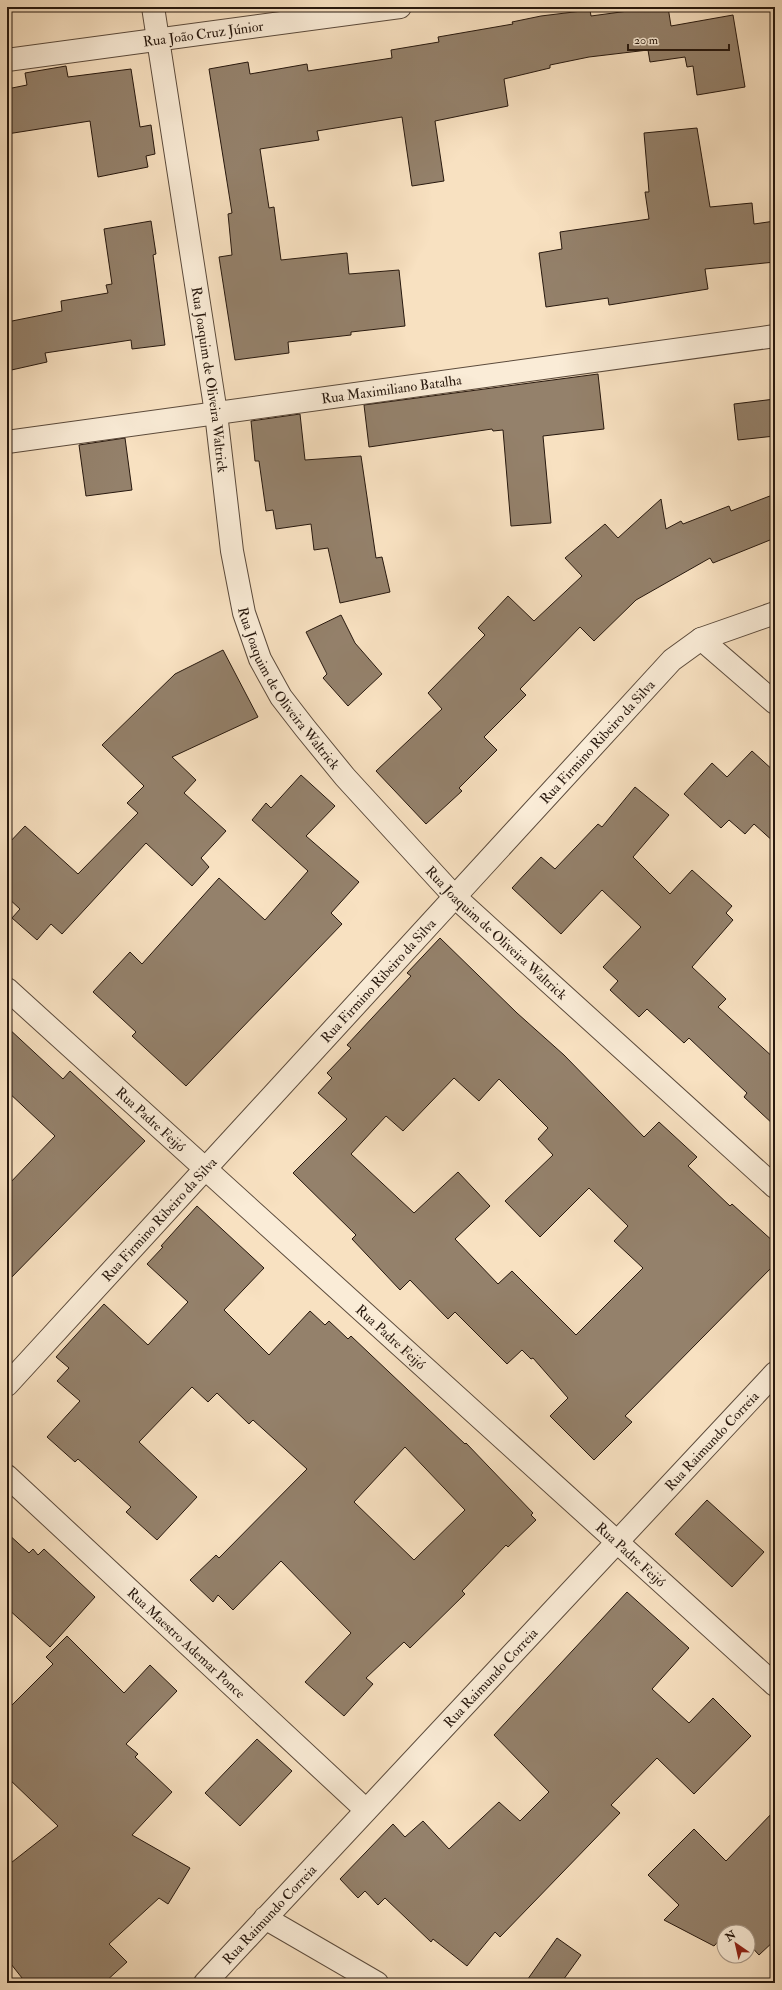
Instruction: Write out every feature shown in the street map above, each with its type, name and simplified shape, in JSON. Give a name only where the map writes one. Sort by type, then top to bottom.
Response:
[{"type":"street","name":"Rua Joaquim de Oliveira Waltrick","points":[[153,7],[216,413],[232,551],[244,613],[260,659],[281,697],[345,777],[455,897],[775,1187]]},
{"type":"street","name":"Rua João Cruz Júnior","points":[[7,60],[400,7]]},
{"type":"street","name":"Rua Maximiliano Batalha","points":[[7,442],[775,336]]},
{"type":"street","name":"Rua Firmino Ribeiro da Silva","points":[[7,1385],[672,660],[701,639],[775,613]]},
{"type":"street","points":[[701,639],[775,703]]},
{"type":"street","name":"Rua Padre Feijó","points":[[7,989],[618,1541],[775,1685]]},
{"type":"street","name":"Rua Raimundo Correia","points":[[205,1983],[775,1372]]},
{"type":"street","name":"Rua Maestro Ademar Ponce","points":[[7,1476],[366,1810]]},
{"type":"street","points":[[265,1918],[377,1983]]},
{"type":"building","points":[[668,7],[671,26],[733,15],[745,87],[697,95],[693,66],[687,67],[685,57],[650,62],[648,50],[589,57],[550,65],[550,68],[504,79],[508,106],[435,121],[444,181],[412,186],[402,117],[317,131],[319,140],[260,149],[269,208],[274,207],[281,260],[347,253],[349,274],[399,270],[405,326],[351,332],[351,335],[288,342],[289,353],[235,360],[219,257],[232,255],[228,214],[232,213],[209,69],[248,62],[250,74],[307,64],[308,71],[392,58],[391,50],[439,42],[438,37],[513,24],[512,22],[541,16],[590,10],[591,16]]},
{"type":"building","points":[[66,66],[68,77],[131,69],[140,127],[151,125],[155,154],[146,156],[148,167],[98,177],[90,121],[7,134],[7,89],[27,85],[25,73]]},
{"type":"building","points":[[697,128],[710,207],[752,203],[754,224],[775,221],[775,262],[705,269],[708,289],[609,305],[608,298],[546,307],[539,253],[562,249],[560,232],[649,219],[645,192],[649,192],[644,133]]},
{"type":"building","points":[[151,221],[156,254],[153,255],[165,345],[132,349],[131,340],[45,353],[47,362],[7,371],[7,322],[62,311],[61,301],[108,293],[106,285],[112,284],[104,229]]},
{"type":"building","points":[[598,374],[604,429],[543,436],[551,523],[511,526],[503,430],[493,431],[492,429],[369,447],[364,405]]},
{"type":"building","points":[[775,399],[775,436],[738,440],[734,404]]},
{"type":"building","points":[[300,414],[305,460],[361,456],[376,558],[382,557],[390,592],[340,603],[328,548],[314,550],[311,524],[276,529],[273,510],[266,511],[259,461],[255,461],[251,421]]},
{"type":"building","points":[[125,438],[132,490],[86,496],[79,445]]},
{"type":"building","points":[[775,494],[775,538],[713,563],[710,558],[636,600],[594,641],[580,627],[520,689],[526,695],[484,737],[497,750],[459,788],[462,791],[426,824],[376,771],[442,709],[428,693],[485,635],[478,628],[508,596],[534,621],[582,576],[565,558],[605,524],[618,538],[661,499],[666,529],[681,521],[683,524],[729,506],[731,511]]},
{"type":"building","points":[[341,615],[355,643],[382,674],[348,706],[323,678],[327,674],[306,632]]},
{"type":"building","points":[[223,650],[258,717],[172,757],[196,780],[184,793],[226,831],[201,858],[209,867],[192,886],[146,843],[62,934],[51,924],[37,940],[12,918],[20,909],[7,897],[7,845],[25,826],[78,874],[138,813],[127,803],[144,786],[102,745],[175,674]]},
{"type":"building","points":[[752,751],[775,772],[775,843],[754,824],[745,834],[729,820],[721,828],[684,794],[712,763],[727,777]]},
{"type":"building","points":[[301,775],[335,806],[306,836],[359,882],[331,913],[342,924],[186,1086],[132,1036],[136,1032],[93,992],[130,952],[142,964],[219,878],[265,920],[308,871],[252,820],[266,803],[271,808]]},
{"type":"building","points":[[635,787],[669,815],[633,857],[670,894],[692,870],[732,906],[726,913],[733,920],[692,967],[726,999],[718,1007],[775,1059],[775,1126],[744,1097],[747,1093],[689,1038],[684,1043],[647,1009],[639,1017],[610,990],[618,981],[603,967],[641,927],[602,890],[561,934],[512,888],[541,857],[555,869],[598,824],[602,827]]},
{"type":"building","points":[[440,938],[517,1013],[564,1055],[644,1137],[659,1122],[697,1157],[688,1166],[730,1206],[732,1204],[775,1243],[775,1264],[625,1416],[632,1422],[594,1460],[550,1416],[568,1398],[533,1358],[531,1359],[522,1350],[507,1364],[455,1312],[448,1319],[410,1280],[400,1290],[352,1239],[356,1235],[293,1173],[347,1119],[318,1093],[332,1078],[327,1073],[351,1048],[347,1045],[411,976],[407,973]],"holes":[[[454,1078],[479,1101],[499,1079],[548,1128],[538,1139],[553,1155],[505,1201],[540,1237],[589,1188],[628,1226],[614,1241],[643,1268],[576,1335],[512,1271],[498,1284],[455,1239],[490,1206],[458,1172],[414,1213],[351,1154],[386,1116],[403,1131]]]},
{"type":"building","points":[[7,1027],[63,1079],[70,1071],[145,1141],[7,1282],[7,1186],[55,1136],[7,1091]]},
{"type":"building","points":[[197,1206],[264,1268],[224,1310],[269,1355],[310,1311],[325,1325],[329,1321],[348,1339],[351,1336],[465,1444],[466,1443],[533,1513],[531,1515],[536,1520],[508,1547],[506,1545],[462,1591],[465,1594],[410,1648],[404,1642],[366,1678],[373,1684],[344,1716],[305,1682],[351,1633],[281,1561],[233,1610],[218,1595],[213,1602],[190,1580],[216,1555],[219,1558],[307,1469],[253,1420],[249,1424],[217,1393],[208,1402],[192,1387],[139,1442],[197,1497],[157,1540],[126,1512],[131,1507],[78,1459],[75,1462],[47,1437],[80,1401],[57,1381],[69,1368],[56,1357],[104,1304],[148,1345],[188,1302],[147,1264],[163,1247],[161,1246]],"holes":[[[405,1447],[465,1510],[414,1560],[354,1502]]]},
{"type":"building","points":[[707,1500],[764,1552],[732,1587],[675,1534]]},
{"type":"building","points":[[7,1533],[29,1553],[33,1549],[38,1555],[44,1549],[95,1597],[50,1647],[7,1608]]},
{"type":"building","points":[[627,1592],[689,1648],[652,1689],[689,1723],[713,1698],[751,1736],[694,1794],[657,1758],[611,1805],[620,1813],[500,1937],[495,1932],[467,1966],[433,1939],[431,1942],[385,1898],[378,1905],[365,1891],[358,1898],[340,1879],[393,1824],[405,1837],[423,1821],[449,1849],[499,1802],[520,1821],[549,1792],[494,1735]]},
{"type":"building","points":[[67,1636],[124,1693],[150,1665],[177,1691],[126,1744],[138,1754],[135,1757],[172,1792],[132,1835],[190,1868],[168,1904],[159,1898],[109,1944],[127,1962],[104,1983],[26,1983],[7,1959],[7,1866],[58,1826],[7,1777],[7,1710],[53,1664],[46,1657]]},
{"type":"building","points":[[257,1739],[292,1771],[240,1826],[205,1793]]},
{"type":"building","points":[[775,1810],[775,1940],[759,1955],[756,1952],[756,1924],[716,1924],[716,1944],[714,1946],[664,1920],[679,1905],[648,1875],[694,1829],[726,1861]]},
{"type":"building","points":[[557,1938],[581,1955],[561,1983],[525,1983]]}]
